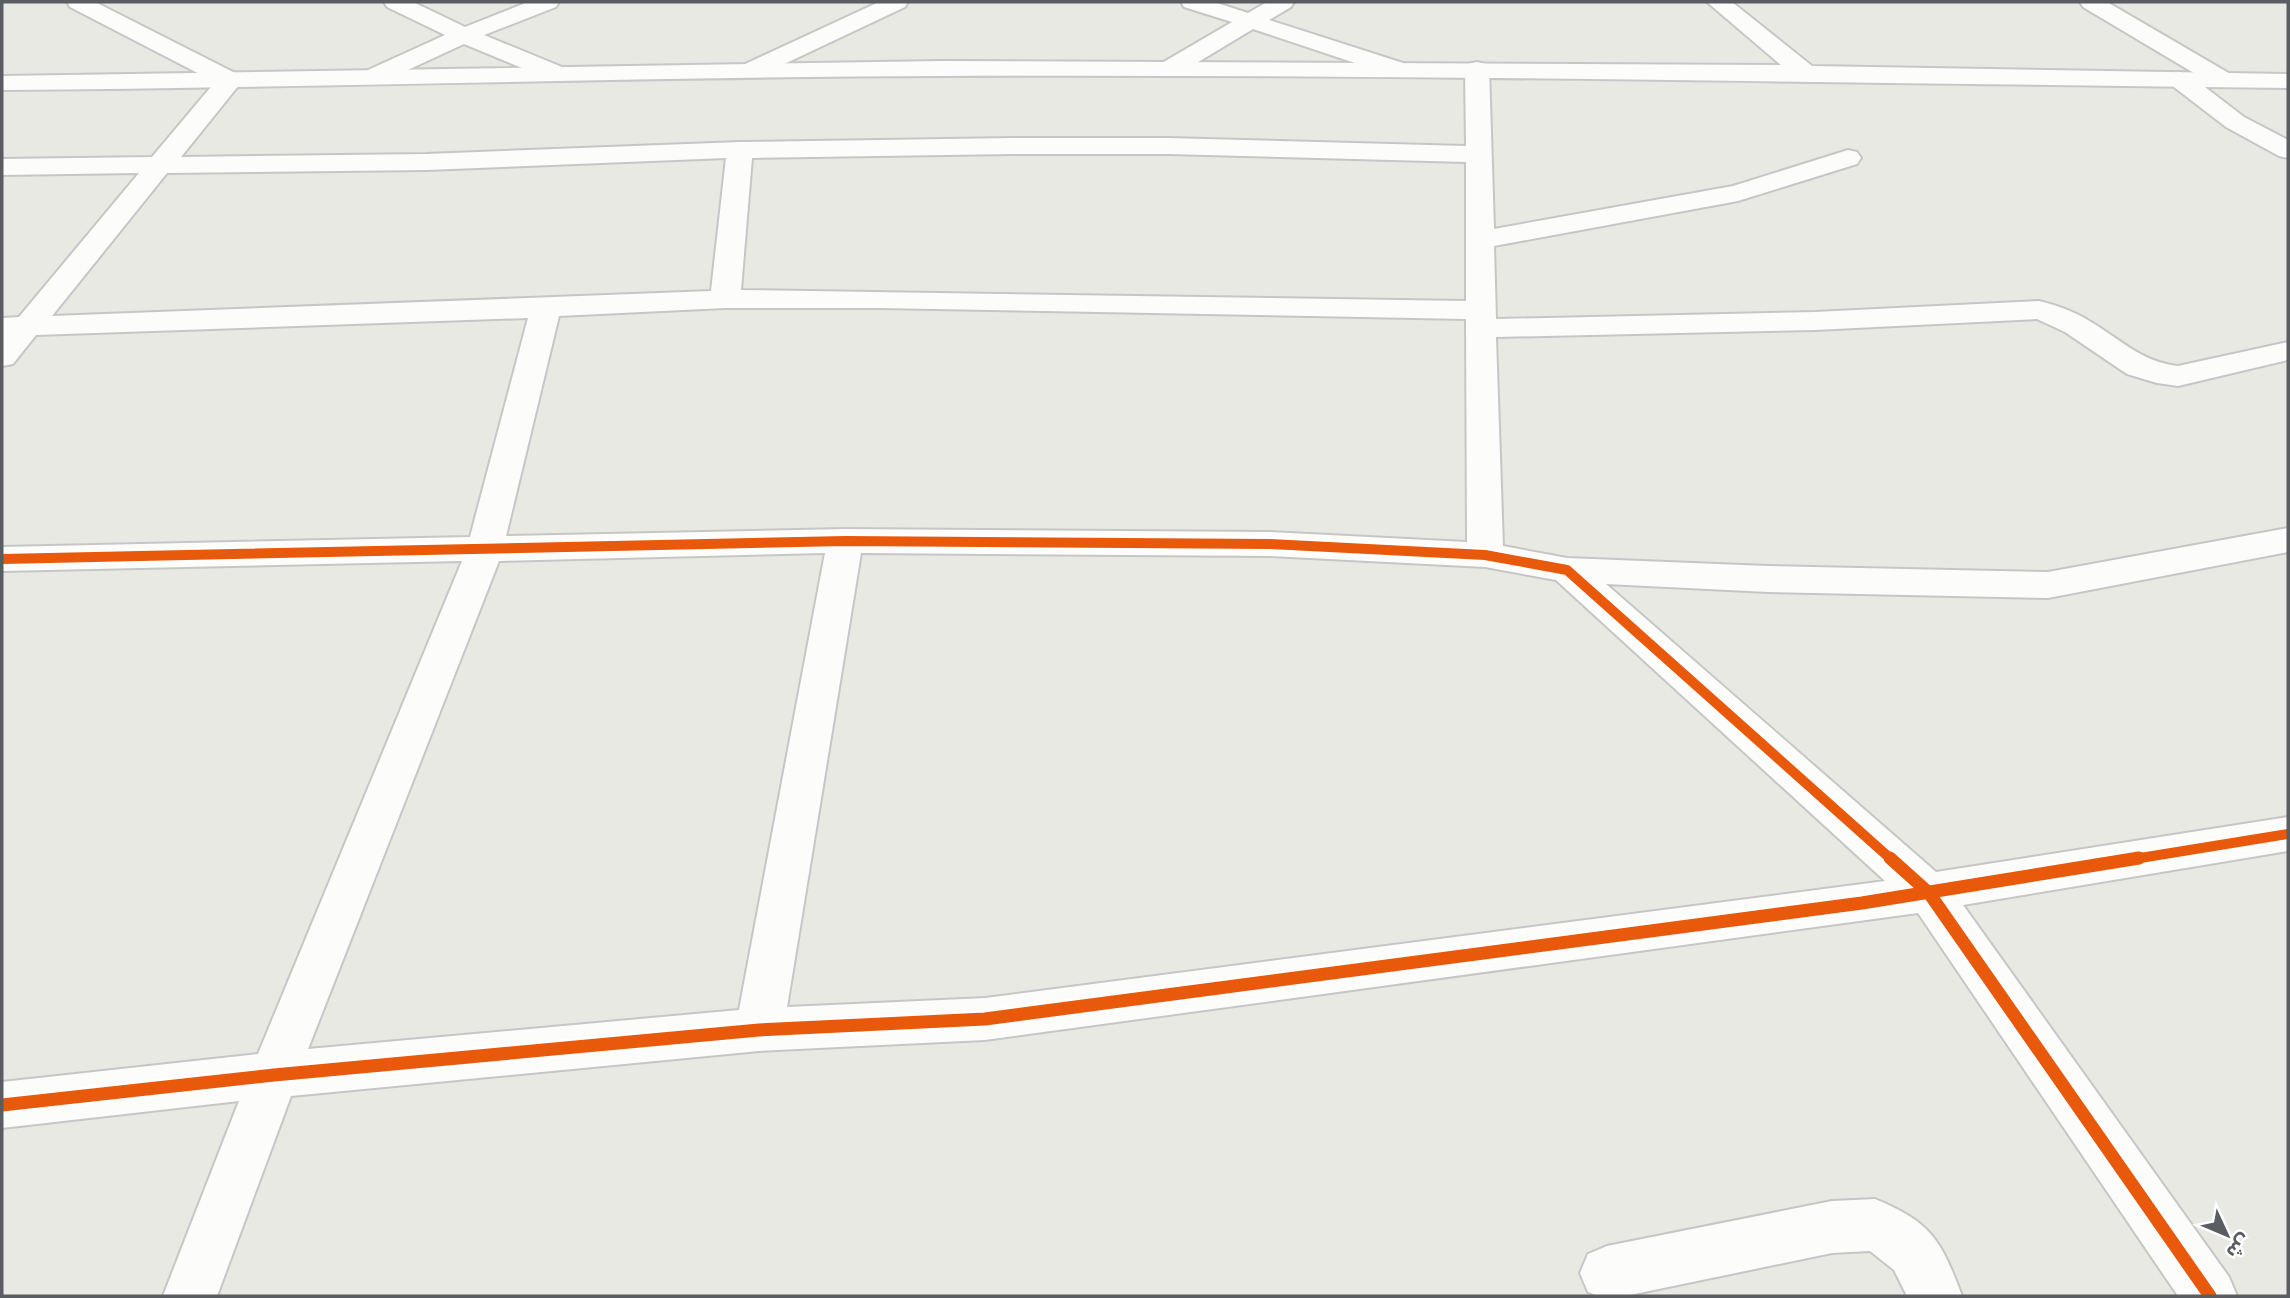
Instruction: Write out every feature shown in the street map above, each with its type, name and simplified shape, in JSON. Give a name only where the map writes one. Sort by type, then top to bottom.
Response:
[{"type":"street","points":[[78,2],[230,80]]},
{"type":"street","points":[[395,2],[464,35],[553,72]]},
{"type":"street","points":[[377,75],[464,35],[548,2]]},
{"type":"street","points":[[752,70],[897,2]]},
{"type":"street","points":[[1192,2],[1394,68]]},
{"type":"street","points":[[1171,68],[1283,2]]},
{"type":"street","points":[[1718,2],[1803,71]]},
{"type":"street","points":[[2091,2],[2223,80]]},
{"type":"street","points":[[2,83],[553,72],[1171,68],[1803,71],[2288,82]]},
{"type":"street","points":[[1477,69],[1479,319],[1485,555]]},
{"type":"street","points":[[2179,79],[2235,122],[2288,150]]},
{"type":"street","points":[[2,356],[14,327],[162,164],[230,80]]},
{"type":"street","points":[[2,167],[426,162],[740,150],[1099,145],[1479,155]]},
{"type":"street","points":[[725,299],[740,150]]},
{"type":"street","points":[[1480,240],[1738,193],[1848,158]]},
{"type":"street","points":[[14,327],[725,299],[878,299],[1479,319],[1815,321],[2039,310],[2069,320],[2136,368],[2161,376],[2178,376],[2288,351]]},
{"type":"street","points":[[190,1296],[274,1075],[485,550],[546,308]]},
{"type":"street","points":[[2,559],[845,541],[1270,544],[1485,555],[1567,570],[1768,579],[2048,585],[2288,540]]},
{"type":"street","points":[[759,1030],[845,541]]},
{"type":"street","points":[[1567,570],[1928,893],[2210,1296]]},
{"type":"street","points":[[2,1105],[274,1075],[759,1030],[985,1018],[1928,893],[2288,834]]},
{"type":"street","points":[[1606,1273],[1832,1227],[1875,1225],[1899,1238],[1913,1251],[1935,1296]]},
{"type":"cycle path","points":[[2,559],[845,541],[1270,544],[1485,555],[1567,570],[1929,893],[2210,1296]]},
{"type":"cycle path","points":[[2,1105],[274,1075],[759,1030],[985,1019],[1862,903],[2288,834]]}]
